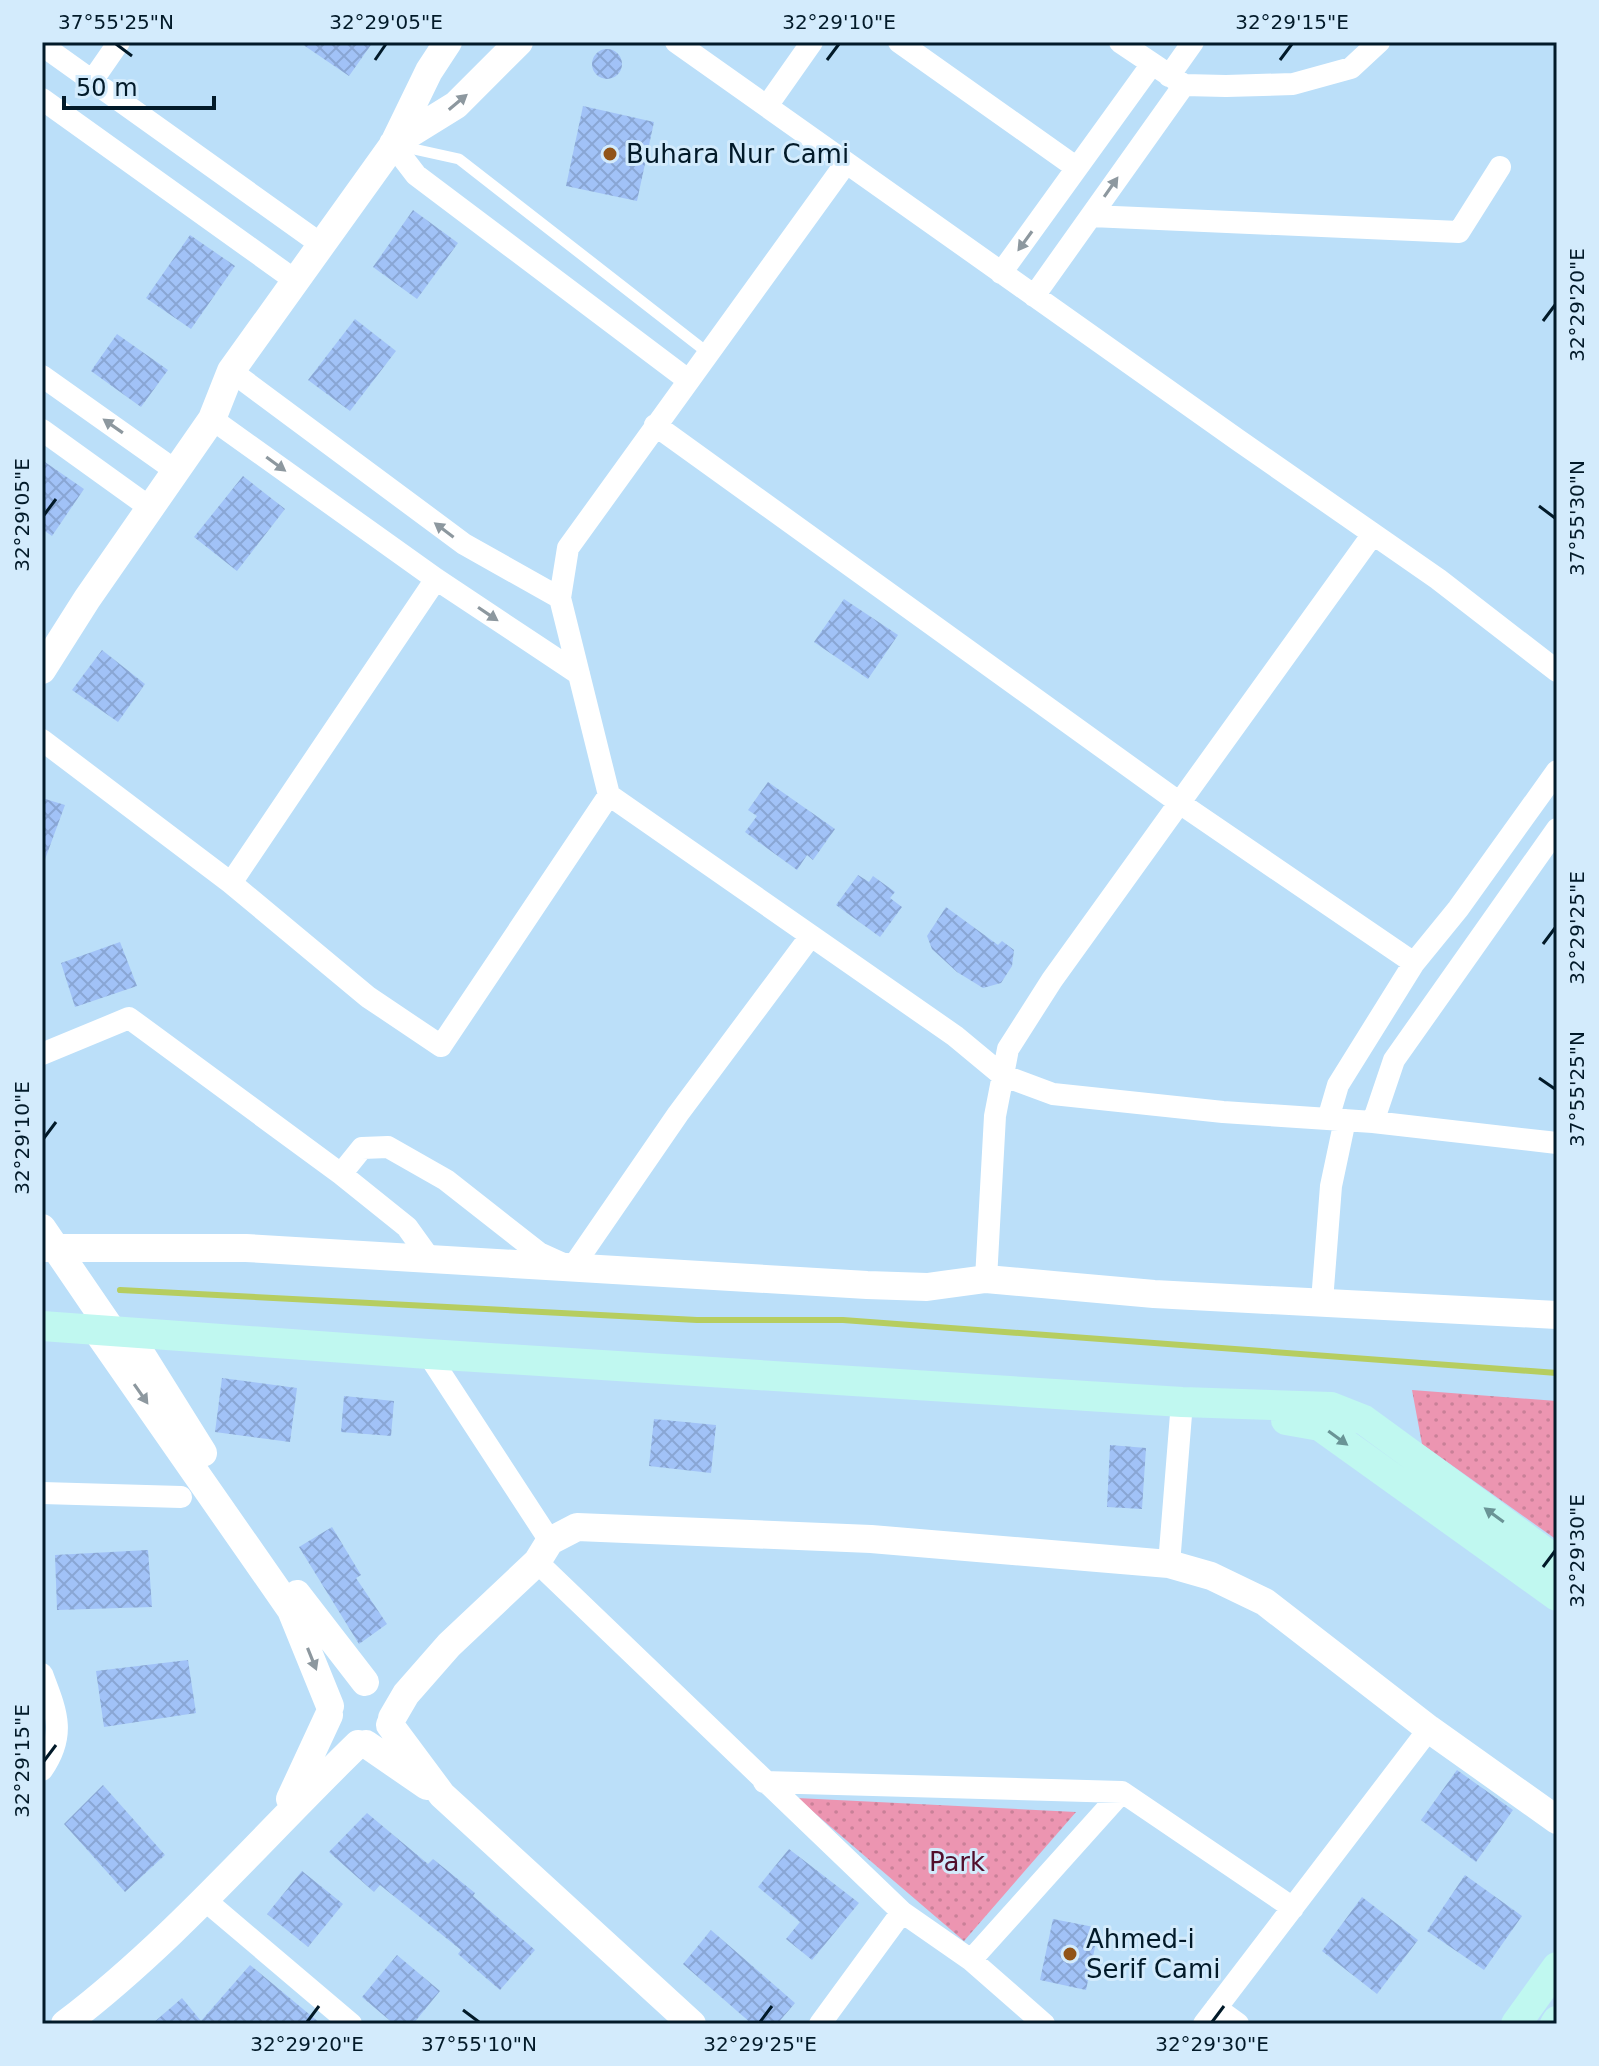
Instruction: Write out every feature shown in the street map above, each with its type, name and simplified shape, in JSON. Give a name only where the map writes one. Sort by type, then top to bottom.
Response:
[{"type":"main road","points":[[42,1326],[1182,1402],[1331,1407],[1364,1420],[1557,1561]]},
{"type":"main road","points":[[1182,1402],[1320,1426],[1557,1596]]},
{"type":"main road","points":[[1516,2024],[1557,1967]]},
{"type":"street","points":[[92,81],[119,42]]},
{"type":"street","points":[[42,670],[149,507],[212,419],[231,371],[393,145],[429,71],[448,42]]},
{"type":"street","points":[[393,145],[456,105],[519,42]]},
{"type":"street","points":[[676,42],[1438,579],[1557,671]]},
{"type":"street","points":[[767,106],[812,42]]},
{"type":"street","points":[[899,42],[1077,168]]},
{"type":"street","points":[[1120,42],[1168,75],[1293,84],[1351,68],[1379,42]]},
{"type":"street","points":[[1001,273],[1077,168],[1168,75],[1193,42]]},
{"type":"street","points":[[42,45],[322,245]]},
{"type":"street","points":[[1034,296],[1091,216],[1168,75]]},
{"type":"street","points":[[42,99],[296,281]]},
{"type":"street","points":[[393,145],[416,175],[688,380]]},
{"type":"street","points":[[846,163],[568,548],[560,598],[609,795],[955,1036],[1002,1075],[1053,1094],[1223,1112],[1373,1122],[1557,1143]]},
{"type":"street","points":[[1091,216],[1459,232],[1500,167]]},
{"type":"street","points":[[231,371],[464,544],[560,598]]},
{"type":"street","points":[[42,376],[176,471]]},
{"type":"street","points":[[212,419],[436,579],[579,674]]},
{"type":"street","points":[[655,425],[1179,802],[1414,963]]},
{"type":"street","points":[[42,430],[149,507]]},
{"type":"street","points":[[986,1279],[995,1116],[1008,1049],[1052,980],[1373,534]]},
{"type":"street","points":[[231,883],[436,579]]},
{"type":"street","points":[[42,641],[87,599]]},
{"type":"street","points":[[42,740],[231,883],[368,997],[441,1046],[609,795]]},
{"type":"street","points":[[1322,1301],[1338,1085],[1414,963],[1458,909],[1557,771]]},
{"type":"street","points":[[1373,1122],[1394,1060],[1557,829]]},
{"type":"street","points":[[572,1268],[678,1114],[810,937]]},
{"type":"street","points":[[42,1054],[129,1018],[341,1174],[407,1227],[430,1259]]},
{"type":"street","points":[[341,1174],[362,1148],[388,1147],[446,1180],[539,1253],[572,1268]]},
{"type":"street","points":[[47,1242],[246,1248],[882,1286],[927,1287],[986,1279],[1154,1294],[1557,1315]]},
{"type":"street","points":[[47,1242],[265,1552],[342,1655],[389,1699],[391,1722],[442,1795]]},
{"type":"street","points":[[112,1331],[291,1610],[330,1710],[331,1723],[341,1738],[362,1744],[442,1795],[692,2024]]},
{"type":"street","points":[[428,1354],[544,1552],[764,1782],[902,1912],[971,1960],[1044,2024]]},
{"type":"street","points":[[1169,1564],[1182,1402]]},
{"type":"street","points":[[42,1493],[181,1497]]},
{"type":"street","points":[[65,2024],[107,1992],[206,1901],[277,1825],[362,1744],[380,1738],[406,1694],[449,1645],[544,1552],[577,1527],[871,1539],[1169,1564],[1211,1576],[1265,1602],[1429,1729],[1557,1820]]},
{"type":"street","points":[[277,1825],[343,1687],[350,1683],[370,1683],[407,1673],[449,1645]]},
{"type":"street","points":[[42,1674],[59,1719],[51,1758],[42,1770]]},
{"type":"street","points":[[1238,2024],[1210,2016],[1429,1729]]},
{"type":"street","points":[[764,1782],[1122,1792],[1293,1908]]},
{"type":"street","points":[[971,1960],[1122,1792]]},
{"type":"street","points":[[206,1901],[351,2024]]},
{"type":"street","points":[[820,2024],[902,1912]]},
{"type":"lane","points":[[393,145],[459,159],[708,353]]},
{"type":"green space","points":[[1412,1390],[1557,1401],[1557,1540],[1422,1444]]},
{"type":"green space","name":"Park","points":[[797,1798],[1076,1812],[964,1941]]},
{"type":"building","points":[[299,42],[373,42],[349,76]]},
{"type":"building","points":[[607,49],[618,53],[622,64],[618,75],[607,79],[596,75],[592,64],[596,53]]},
{"type":"building","name":"Buhara Nur Cami","points":[[583,106],[654,122],[637,201],[566,186]]},
{"type":"building","points":[[413,210],[458,243],[417,299],[373,267]]},
{"type":"building","points":[[190,235],[235,266],[191,329],[146,298]]},
{"type":"building","points":[[355,319],[396,351],[350,411],[308,380]]},
{"type":"building","points":[[117,334],[168,370],[141,407],[91,371]]},
{"type":"building","points":[[42,460],[84,489],[52,536],[42,529]]},
{"type":"building","points":[[243,476],[285,509],[237,571],[194,537]]},
{"type":"building","points":[[844,599],[898,635],[868,679],[814,642]]},
{"type":"building","points":[[102,650],[145,684],[118,722],[72,690]]},
{"type":"building","points":[[768,782],[835,829],[813,860],[807,855],[797,870],[745,832],[757,816],[748,810]]},
{"type":"building","points":[[42,798],[65,805],[44,862],[42,862]]},
{"type":"building","points":[[858,875],[869,882],[873,876],[895,892],[890,898],[902,907],[880,937],[836,905]]},
{"type":"building","points":[[946,907],[998,945],[1002,941],[1014,950],[1012,966],[1001,983],[983,988],[957,972],[932,949],[927,936]]},
{"type":"building","points":[[120,942],[137,986],[75,1007],[61,963]]},
{"type":"building","points":[[222,1378],[297,1388],[290,1442],[215,1432]]},
{"type":"building","points":[[344,1396],[394,1401],[391,1436],[341,1432]]},
{"type":"building","points":[[654,1419],[716,1425],[711,1473],[649,1466]]},
{"type":"building","points":[[1110,1445],[1146,1448],[1142,1509],[1107,1507]]},
{"type":"building","points":[[332,1527],[361,1575],[356,1578],[387,1624],[359,1644],[299,1547]]},
{"type":"building","points":[[148,1550],[152,1607],[57,1610],[55,1555]]},
{"type":"building","points":[[188,1660],[196,1713],[104,1727],[96,1671]]},
{"type":"building","points":[[1457,1770],[1513,1810],[1476,1862],[1421,1820]]},
{"type":"building","points":[[103,1785],[165,1855],[125,1892],[64,1824]]},
{"type":"building","points":[[367,1813],[428,1864],[433,1859],[475,1893],[473,1896],[535,1950],[500,1990],[458,1954],[461,1950],[380,1885],[374,1892],[329,1852]]},
{"type":"building","points":[[789,1849],[859,1903],[812,1960],[786,1939],[800,1922],[758,1887]]},
{"type":"building","points":[[302,1871],[343,1904],[308,1947],[267,1914]]},
{"type":"building","points":[[1465,1875],[1522,1916],[1484,1970],[1427,1931]]},
{"type":"building","points":[[1362,1897],[1418,1940],[1377,1994],[1322,1951]]},
{"type":"building","name":"Ahmed-i Serif Cami","points":[[1053,1919],[1099,1928],[1086,1990],[1040,1980]]},
{"type":"building","points":[[711,1930],[795,2003],[777,2024],[752,2024],[683,1964]]},
{"type":"building","points":[[397,1955],[440,1991],[413,2024],[394,2024],[362,1997]]},
{"type":"building","points":[[250,1965],[321,2024],[152,2024],[182,1998],[201,2021]]},
{"type":"waterway","points":[[120,1290],[697,1320],[843,1320],[1557,1373]]},
{"type":"place","name":"Buhara Nur Cami","points":[[610,154]]},
{"type":"place","name":"Ahmed-i Serif Cami","points":[[1070,1954]]}]
